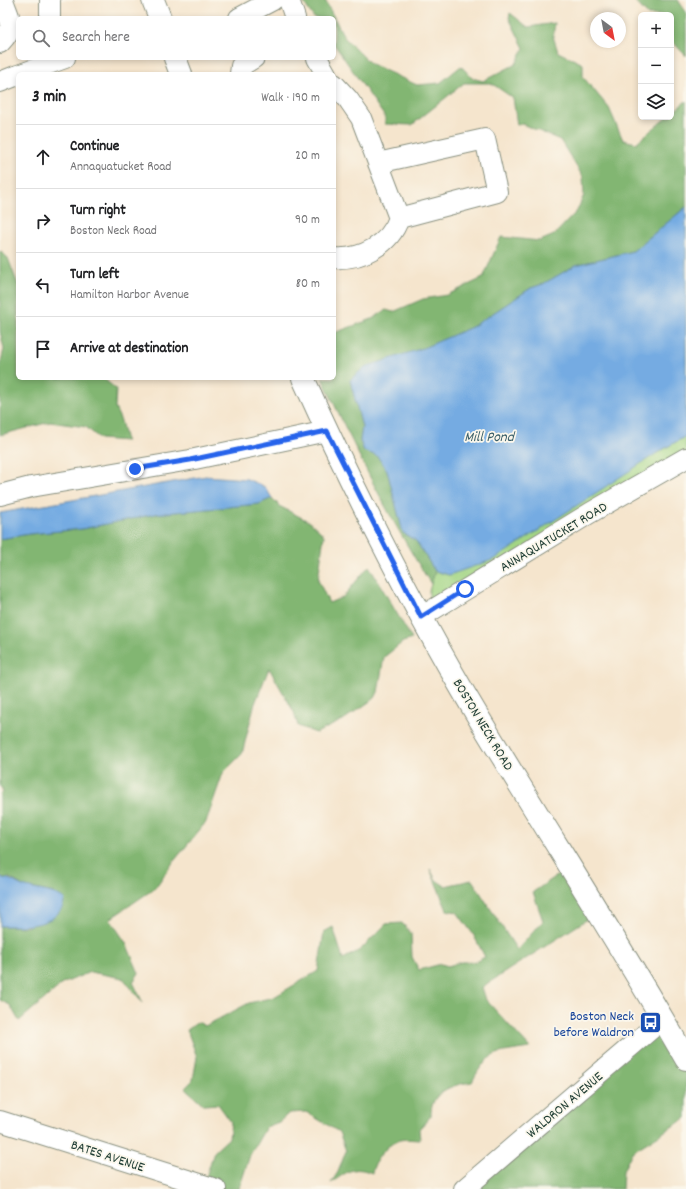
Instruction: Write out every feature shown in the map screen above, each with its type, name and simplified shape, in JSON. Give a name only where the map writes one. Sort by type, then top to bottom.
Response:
[{"type":"main road","points":[[153,0],[159,16]]},
{"type":"main road","points":[[176,60],[180,72]]},
{"type":"main road","name":"BOSTON NECK ROAD","points":[[304,380],[327,431],[421,617],[479,719],[664,1019],[686,1058]]},
{"type":"street","points":[[0,43],[9,34],[12,27],[4,0]]},
{"type":"street","points":[[50,0],[50,16]]},
{"type":"street","points":[[243,16],[273,0]]},
{"type":"street","points":[[290,0],[294,16]]},
{"type":"street","points":[[240,72],[241,66],[251,60]]},
{"type":"street","points":[[318,60],[325,72]]},
{"type":"street","points":[[29,72],[58,65]]},
{"type":"street","points":[[0,82],[16,76]]},
{"type":"street","points":[[336,87],[361,118],[399,218],[396,229],[386,240],[366,253],[345,259],[336,258]]},
{"type":"street","points":[[378,163],[485,138],[497,192],[399,218]]},
{"type":"street","points":[[0,495],[38,486],[190,460],[327,431]]},
{"type":"street","name":"ANNAQUATUCKET ROAD","points":[[421,617],[590,513],[686,458]]},
{"type":"street","name":"WALDRON AVENUE","points":[[464,1189],[664,1019]]},
{"type":"street","name":"BATES AVENUE","points":[[0,1121],[216,1189]]},
{"type":"green space","points":[[302,0],[325,0],[333,16],[313,16]]},
{"type":"green space","points":[[634,0],[678,0],[686,12],[686,56],[674,43],[674,12],[645,12]]},
{"type":"green space","points":[[510,13],[528,27],[555,23],[553,36],[558,52],[583,64],[583,77],[609,108],[623,140],[636,143],[663,120],[674,120],[674,111],[686,101],[686,207],[633,251],[576,265],[543,284],[531,288],[472,327],[350,380],[362,427],[360,441],[364,451],[377,456],[387,470],[403,533],[416,541],[435,571],[431,584],[373,483],[323,380],[336,380],[336,332],[372,319],[386,310],[393,312],[423,299],[447,295],[483,278],[501,237],[540,241],[554,235],[577,211],[584,195],[583,177],[560,140],[522,124],[517,125],[513,98],[491,83],[464,83],[412,125],[385,124],[385,117],[336,47],[336,21],[344,37],[371,64],[417,85],[440,83],[461,66],[472,78],[483,81],[516,64],[524,48],[509,18]]},
{"type":"green space","points":[[0,251],[8,258],[16,280],[16,380],[105,380],[116,389],[115,408],[121,421],[126,441],[100,439],[86,427],[50,422],[0,435],[0,365],[4,349],[0,331]]},
{"type":"green space","points":[[686,436],[686,460],[429,607],[429,591],[435,571],[449,575]]},
{"type":"green space","points":[[272,498],[281,507],[310,522],[324,535],[318,580],[329,603],[343,597],[369,566],[412,639],[403,642],[384,657],[378,692],[375,698],[343,720],[316,733],[298,726],[294,712],[269,668],[254,706],[242,754],[223,773],[206,822],[174,861],[155,888],[110,919],[126,943],[139,973],[133,982],[143,1003],[123,978],[90,972],[62,984],[19,1021],[10,1005],[0,1000],[0,926],[28,927],[55,893],[25,887],[10,878],[0,878],[0,795],[3,791],[0,786],[0,539],[29,534],[82,529],[155,514],[259,504]]},
{"type":"green space","points":[[570,867],[597,913],[482,987],[486,1000],[530,1048],[501,1053],[489,1058],[478,1071],[472,1082],[450,1087],[438,1095],[432,1107],[431,1116],[419,1129],[420,1140],[402,1140],[388,1146],[375,1164],[372,1173],[360,1170],[350,1171],[331,1183],[338,1172],[346,1151],[339,1132],[306,1112],[289,1113],[279,1122],[266,1127],[250,1155],[239,1189],[215,1189],[205,1180],[214,1152],[229,1138],[231,1122],[218,1104],[204,1105],[185,1088],[193,1080],[197,1057],[187,1030],[198,1022],[205,1026],[249,1003],[274,997],[318,971],[324,932],[333,927],[343,959],[360,950],[386,924],[402,923],[411,933],[412,957],[419,970],[441,964],[448,966],[461,962],[475,962],[485,957],[473,934],[457,912],[447,910],[430,869],[436,880],[445,886],[472,880],[517,950],[543,921],[533,892]]},
{"type":"green space","points":[[656,1028],[686,1052],[686,1118],[632,1152],[623,1171],[622,1189],[466,1189]]},
{"type":"water","name":"Mill Pond","points":[[686,207],[686,436],[657,453],[495,559],[449,575],[435,571],[416,541],[403,533],[387,470],[377,456],[364,451],[360,441],[362,427],[350,380],[365,367],[423,348],[472,327],[531,288],[543,284],[576,265],[633,251]]},
{"type":"water","points":[[206,476],[247,479],[265,487],[272,498],[259,504],[155,514],[82,529],[29,534],[0,539],[0,513]]},
{"type":"water","points":[[0,878],[11,880],[22,886],[60,896],[65,899],[62,908],[48,921],[23,926],[0,926]]},
{"type":"place","name":"Boston Neck before Waldron","points":[[650,1023]]},
{"type":"route","points":[[135,469],[190,460],[327,431],[421,617],[465,589]]}]
